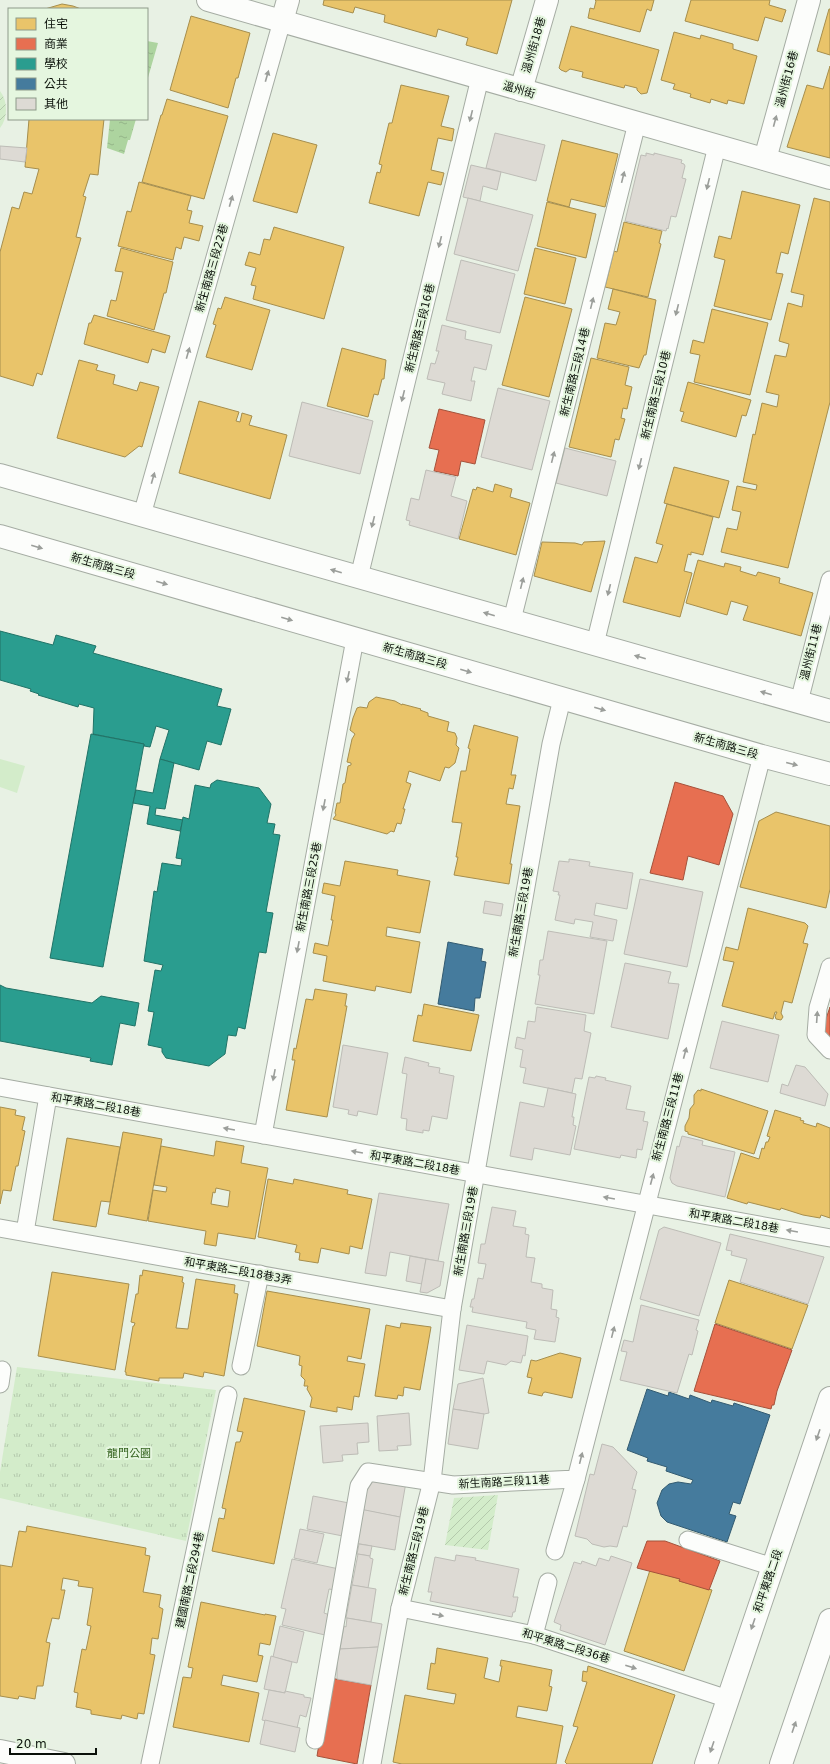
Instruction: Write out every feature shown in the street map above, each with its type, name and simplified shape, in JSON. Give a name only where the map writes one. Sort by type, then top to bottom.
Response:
[{"type":"main road","name":"溫州街","points":[[208,0],[830,178]]},
{"type":"main road","points":[[282,21],[288,0]]},
{"type":"main road","name":"溫州街18巷","points":[[522,90],[548,0]]},
{"type":"main road","name":"溫州街16巷","points":[[765,159],[809,0]]},
{"type":"main road","points":[[0,475],[830,711]]},
{"type":"main road","name":"新生南路三段","points":[[0,536],[562,699],[830,774]]},
{"type":"main road","name":"和平東路二段","points":[[706,1764],[830,1398]]},
{"type":"main road","points":[[781,1764],[830,1620]]},
{"type":"main road","points":[[0,1751],[64,1764]]},
{"type":"lane","name":"新生南路三段22巷","points":[[142,515],[282,21]]},
{"type":"lane","name":"新生南路三段16巷","points":[[359,577],[480,78]]},
{"type":"lane","name":"新生南路三段14巷","points":[[512,620],[637,123]]},
{"type":"lane","name":"新生南路三段10巷","points":[[596,644],[717,146]]},
{"type":"lane","name":"溫州街11巷","points":[[799,702],[830,580]]},
{"type":"lane","name":"新生南路三段25巷","points":[[262,1135],[355,639]]},
{"type":"lane","name":"新生南路三段19巷","points":[[372,1764],[400,1608],[432,1482],[452,1309],[551,744],[562,699]]},
{"type":"lane","name":"新生南路三段11巷","points":[[555,1551],[576,1478],[762,756]]},
{"type":"lane","points":[[830,967],[818,1008],[816,1035],[830,1050]]},
{"type":"lane","name":"和平東路二段18巷","points":[[0,1087],[830,1238]]},
{"type":"lane","points":[[25,1232],[48,1096]]},
{"type":"lane","name":"和平東路二段18巷3弄","points":[[0,1228],[452,1309]]},
{"type":"lane","points":[[241,1366],[260,1274]]},
{"type":"lane","name":"建國南路二段294巷","points":[[150,1764],[228,1395]]},
{"type":"lane","name":"新生南路三段11巷","points":[[315,1740],[359,1486],[368,1472],[453,1485],[576,1478]]},
{"type":"lane","points":[[688,1540],[773,1567]]},
{"type":"lane","points":[[534,1635],[548,1582]]},
{"type":"lane","name":"和平東路二段36巷","points":[[400,1608],[534,1635],[728,1699]]},
{"type":"green space","points":[[0,91],[6,104],[6,115],[0,128]]},
{"type":"green space","points":[[0,759],[25,766],[17,793],[0,787]]},
{"type":"green space","name":"龍門公園","points":[[17,1367],[216,1390],[186,1541],[0,1498],[0,1472]]},
{"type":"green space","points":[[498,1495],[488,1550],[445,1545],[454,1498]]},
{"type":"water","points":[[148,41],[158,43],[148,78]]},
{"type":"water","points":[[110,120],[136,120],[124,154],[107,148]]},
{"type":"building: 住宅","points":[[324,0],[512,0],[497,54],[466,45],[468,38],[438,29],[436,37],[384,22],[385,15],[355,7],[353,13],[323,5]]},
{"type":"building: 住宅","points":[[595,0],[654,0],[651,11],[647,9],[640,32],[588,18],[590,8],[594,9]]},
{"type":"building: 住宅","points":[[691,0],[770,0],[769,5],[786,10],[782,22],[765,17],[758,41],[685,21]]},
{"type":"building: 住宅","points":[[62,4],[78,8],[48,8]]},
{"type":"building: 住宅","points":[[830,9],[830,55],[817,51]]},
{"type":"building: 住宅","points":[[191,16],[250,33],[228,108],[170,90]]},
{"type":"building: 住宅","points":[[571,26],[659,50],[647,93],[641,94],[637,88],[625,85],[624,88],[582,77],[583,72],[570,69],[566,72],[561,70],[559,68]]},
{"type":"building: 住宅","points":[[674,32],[700,39],[701,35],[733,44],[733,49],[757,56],[744,104],[728,100],[727,104],[711,99],[710,103],[690,97],[691,94],[673,89],[675,84],[661,80]]},
{"type":"building: 住宅","points":[[830,66],[830,158],[787,147],[807,85],[823,89]]},
{"type":"building: 住宅","points":[[401,85],[449,96],[441,126],[454,129],[452,141],[438,138],[431,170],[444,173],[441,185],[428,182],[419,216],[369,203],[377,172],[380,173],[382,165],[379,164],[389,123],[392,123]]},
{"type":"building: 住宅","points":[[167,99],[228,116],[204,199],[142,182]]},
{"type":"building: 住宅","points":[[29,120],[104,120],[98,175],[90,174],[83,196],[86,197],[76,237],[81,238],[42,375],[37,373],[33,386],[0,376],[0,252],[12,207],[19,209],[24,192],[32,194],[39,169],[25,167]]},
{"type":"building: 住宅","points":[[273,133],[317,145],[297,213],[253,201]]},
{"type":"building: 住宅","points":[[562,140],[618,154],[605,207],[571,199],[569,207],[547,201]]},
{"type":"building: 住宅","points":[[139,182],[191,196],[187,210],[192,211],[189,223],[203,226],[199,241],[184,237],[181,249],[176,247],[173,260],[118,246],[127,211],[131,212]]},
{"type":"building: 住宅","points":[[742,191],[800,205],[788,254],[781,252],[776,273],[783,274],[771,320],[714,306],[725,260],[714,257],[719,236],[731,239]]},
{"type":"building: 住宅","points":[[814,198],[830,202],[830,402],[788,568],[721,552],[727,528],[737,530],[741,512],[732,510],[737,486],[756,490],[757,485],[743,482],[753,434],[755,435],[762,403],[777,407],[779,395],[766,392],[775,355],[786,357],[789,344],[779,341],[788,303],[802,307],[804,295],[791,292]]},
{"type":"building: 住宅","points":[[547,202],[596,214],[586,258],[537,246]]},
{"type":"building: 住宅","points":[[624,222],[662,231],[659,243],[661,244],[648,297],[605,287],[614,251],[617,252]]},
{"type":"building: 住宅","points":[[274,227],[344,247],[324,319],[253,299],[256,286],[251,285],[256,268],[245,265],[249,252],[260,255],[264,239],[270,240]]},
{"type":"building: 住宅","points":[[121,248],[173,262],[166,293],[164,293],[154,330],[107,316],[111,300],[116,301],[123,272],[115,271]]},
{"type":"building: 住宅","points":[[535,248],[576,258],[565,304],[524,294]]},
{"type":"building: 住宅","points":[[613,289],[656,300],[646,355],[644,355],[639,368],[597,358],[605,323],[616,325],[620,312],[608,309]]},
{"type":"building: 住宅","points":[[225,297],[270,310],[252,370],[206,357],[216,325],[213,324],[218,308],[221,309]]},
{"type":"building: 住宅","points":[[525,297],[572,309],[549,397],[502,385]]},
{"type":"building: 住宅","points":[[712,309],[768,323],[750,395],[694,382],[700,355],[690,353],[693,340],[704,343]]},
{"type":"building: 住宅","points":[[94,315],[170,336],[165,353],[152,349],[148,363],[84,344],[89,323],[91,323]]},
{"type":"building: 住宅","points":[[342,348],[386,360],[384,379],[382,379],[378,395],[374,394],[368,417],[327,406]]},
{"type":"building: 住宅","points":[[591,358],[629,367],[625,385],[632,387],[627,409],[623,408],[621,418],[625,419],[619,440],[615,439],[611,457],[569,447]]},
{"type":"building: 住宅","points":[[79,360],[98,365],[96,370],[115,375],[113,384],[137,391],[140,382],[159,387],[142,447],[139,446],[125,457],[57,438]]},
{"type":"building: 住宅","points":[[688,382],[751,400],[746,416],[742,415],[736,437],[681,421],[684,412],[680,411]]},
{"type":"building: 住宅","points":[[199,401],[239,412],[236,421],[240,422],[242,413],[252,416],[249,425],[287,435],[270,499],[179,473]]},
{"type":"building: 住宅","points":[[674,467],[729,481],[719,518],[664,503]]},
{"type":"building: 住宅","points":[[495,484],[512,489],[510,497],[530,503],[516,555],[459,539],[473,489],[476,490],[477,487],[493,492]]},
{"type":"building: 住宅","points":[[667,504],[713,517],[703,555],[691,552],[691,555],[688,554],[684,571],[692,573],[680,617],[623,602],[635,557],[657,563],[663,545],[656,543]]},
{"type":"building: 住宅","points":[[605,541],[591,592],[534,576],[542,542],[575,543],[582,545],[584,542]]},
{"type":"building: 住宅","points":[[698,560],[724,567],[725,563],[741,567],[740,571],[756,576],[758,572],[780,578],[779,583],[813,593],[801,636],[743,620],[748,606],[731,601],[727,615],[686,603]]},
{"type":"building: 住宅","points":[[376,697],[421,709],[420,710],[428,713],[428,716],[449,722],[447,731],[455,733],[457,738],[456,745],[459,748],[455,763],[449,768],[445,767],[440,781],[409,771],[406,782],[411,784],[403,809],[405,809],[401,824],[397,823],[394,832],[391,831],[387,834],[333,819],[336,815],[337,803],[340,803],[348,766],[351,765],[351,763],[347,762],[352,739],[355,734],[350,730],[353,718],[357,708],[367,708],[369,702]]},
{"type":"building: 住宅","points":[[474,725],[518,737],[511,775],[516,775],[513,789],[509,788],[506,804],[520,806],[510,864],[512,864],[509,884],[454,875],[458,857],[456,857],[462,823],[452,822],[461,771],[466,771],[470,749],[468,748]]},
{"type":"building: 住宅","points":[[776,812],[830,826],[830,889],[826,908],[740,887],[759,821]]},
{"type":"building: 住宅","points":[[345,861],[398,870],[397,875],[430,881],[420,933],[387,927],[386,936],[420,942],[411,993],[376,986],[375,991],[323,981],[327,956],[313,953],[315,943],[328,946],[333,920],[331,920],[335,896],[322,893],[324,883],[340,886]]},
{"type":"building: 住宅","points":[[748,908],[805,923],[808,926],[803,943],[808,944],[792,1003],[784,1001],[781,1013],[783,1017],[781,1020],[776,1019],[775,1016],[777,1012],[775,1012],[773,1019],[722,1006],[734,962],[723,960],[726,947],[738,950]]},
{"type":"building: 住宅","points":[[315,989],[347,994],[345,1006],[347,1006],[327,1117],[286,1110],[295,1060],[292,1060],[294,1048],[296,1049],[306,999],[313,1000]]},
{"type":"building: 住宅","points":[[424,1004],[479,1015],[471,1051],[413,1041],[418,1015],[422,1016]]},
{"type":"building: 住宅","points":[[701,1089],[768,1111],[754,1154],[688,1134],[688,1132],[685,1131],[690,1109],[694,1104],[694,1095],[698,1090],[701,1091]]},
{"type":"building: 住宅","points":[[0,1107],[16,1110],[15,1115],[25,1117],[22,1130],[25,1131],[11,1191],[3,1190],[0,1204]]},
{"type":"building: 住宅","points":[[775,1110],[801,1118],[800,1120],[804,1121],[803,1123],[816,1127],[817,1123],[830,1128],[830,1218],[821,1215],[820,1218],[803,1215],[781,1208],[780,1210],[748,1202],[747,1204],[727,1198],[741,1153],[759,1159],[762,1148],[764,1149],[766,1142],[768,1142],[770,1137],[767,1136]]},
{"type":"building: 住宅","points":[[123,1132],[162,1139],[147,1221],[108,1214]]},
{"type":"building: 住宅","points":[[67,1138],[120,1147],[110,1202],[101,1201],[96,1227],[53,1220]]},
{"type":"building: 住宅","points":[[216,1141],[244,1146],[241,1163],[268,1168],[255,1239],[218,1233],[216,1246],[204,1244],[206,1231],[148,1221],[153,1190],[166,1192],[167,1187],[154,1185],[161,1146],[214,1156]],"holes":[[[216,1188],[230,1191],[228,1207],[211,1204],[213,1192],[215,1193]]]},
{"type":"building: 住宅","points":[[268,1179],[293,1184],[294,1179],[348,1190],[347,1194],[372,1199],[362,1249],[350,1246],[349,1254],[321,1248],[318,1263],[299,1260],[300,1253],[295,1252],[297,1245],[258,1237]]},
{"type":"building: 住宅","points":[[143,1270],[183,1277],[182,1282],[184,1283],[176,1328],[188,1329],[196,1279],[235,1285],[234,1293],[238,1294],[224,1376],[204,1372],[203,1377],[184,1373],[183,1378],[159,1378],[159,1381],[126,1375],[125,1372],[133,1326],[135,1323],[131,1322],[136,1294],[138,1294],[140,1275],[142,1276]]},
{"type":"building: 住宅","points":[[52,1272],[129,1284],[115,1370],[38,1356]]},
{"type":"building: 住宅","points":[[729,1280],[808,1305],[792,1349],[715,1323]]},
{"type":"building: 住宅","points":[[267,1291],[370,1309],[361,1359],[348,1356],[347,1361],[365,1364],[359,1397],[354,1396],[352,1410],[337,1407],[337,1412],[310,1407],[312,1398],[307,1389],[308,1386],[304,1386],[305,1380],[301,1376],[302,1366],[299,1365],[300,1356],[257,1346]]},
{"type":"building: 住宅","points":[[401,1323],[431,1327],[420,1390],[404,1387],[403,1396],[398,1395],[397,1399],[375,1396],[386,1325],[400,1328]]},
{"type":"building: 住宅","points":[[560,1353],[581,1358],[572,1398],[545,1392],[542,1396],[528,1393],[532,1378],[527,1377],[531,1360],[536,1361]]},
{"type":"building: 住宅","points":[[244,1398],[305,1411],[274,1564],[212,1551],[219,1518],[224,1519],[226,1509],[222,1508],[236,1442],[240,1442],[243,1432],[237,1431]]},
{"type":"building: 住宅","points":[[27,1526],[146,1548],[145,1555],[150,1556],[143,1592],[161,1595],[159,1607],[163,1609],[158,1639],[152,1638],[150,1654],[155,1655],[144,1714],[138,1713],[137,1719],[122,1715],[121,1719],[91,1714],[91,1710],[76,1707],[78,1693],[74,1692],[82,1649],[86,1650],[91,1626],[87,1625],[93,1588],[78,1586],[79,1581],[63,1578],[61,1590],[65,1590],[59,1619],[52,1618],[46,1642],[50,1643],[43,1686],[37,1686],[35,1699],[19,1696],[18,1699],[0,1696],[0,1565],[12,1567],[19,1531],[26,1532]]},
{"type":"building: 住宅","points":[[650,1570],[680,1579],[679,1581],[712,1590],[684,1671],[624,1651]]},
{"type":"building: 住宅","points":[[201,1602],[276,1616],[270,1645],[260,1643],[258,1655],[263,1656],[257,1682],[223,1675],[221,1685],[259,1693],[249,1742],[173,1727],[183,1677],[191,1678],[193,1668],[188,1667]]},
{"type":"building: 住宅","points":[[437,1648],[488,1658],[484,1678],[499,1682],[502,1666],[500,1666],[501,1660],[552,1670],[549,1686],[552,1687],[547,1711],[518,1706],[516,1717],[563,1726],[556,1764],[402,1764],[393,1762],[405,1695],[454,1704],[456,1694],[427,1689],[431,1663],[435,1664]]},
{"type":"building: 住宅","points":[[588,1666],[675,1695],[652,1764],[567,1764],[565,1762],[578,1727],[573,1726],[587,1682],[582,1681],[583,1671],[587,1672]]},
{"type":"building: 商業","points":[[439,409],[485,420],[475,464],[461,461],[458,476],[434,471],[439,450],[429,448]]},
{"type":"building: 商業","points":[[675,782],[723,796],[733,814],[719,865],[688,856],[683,880],[650,873]]},
{"type":"building: 商業","points":[[830,1007],[830,1059],[817,1045]]},
{"type":"building: 商業","points":[[715,1324],[792,1350],[777,1391],[774,1405],[772,1405],[771,1409],[694,1391]]},
{"type":"building: 商業","points":[[647,1541],[665,1541],[720,1561],[709,1590],[679,1581],[680,1579],[637,1568]]},
{"type":"building: 商業","points":[[330,1678],[371,1685],[357,1764],[317,1756]]},
{"type":"building: 學校","points":[[0,631],[53,645],[56,635],[96,646],[93,653],[222,689],[217,706],[231,709],[221,745],[207,741],[199,770],[160,759],[169,730],[156,726],[150,747],[144,746],[144,744],[93,734],[94,708],[79,704],[78,707],[38,695],[39,694],[30,691],[31,689],[0,680]]},
{"type":"building: 學校","points":[[91,734],[144,744],[103,967],[50,958]]},
{"type":"building: 學校","points":[[160,759],[174,763],[165,809],[156,808],[155,815],[183,820],[180,831],[147,824],[150,806],[133,803],[136,790],[153,793]]},
{"type":"building: 學校","points":[[217,780],[259,788],[271,804],[267,823],[275,824],[273,834],[280,835],[266,912],[273,913],[266,953],[259,952],[245,1029],[238,1027],[236,1036],[228,1035],[225,1054],[209,1066],[166,1058],[162,1052],[162,1048],[148,1045],[154,1012],[148,1011],[155,970],[161,971],[163,965],[144,961],[154,891],[157,892],[162,863],[181,866],[182,859],[176,858],[183,817],[189,819],[195,785],[210,788],[211,784]]},
{"type":"building: 學校","points":[[0,985],[6,988],[92,1003],[101,996],[139,1003],[135,1026],[120,1023],[112,1065],[90,1061],[91,1058],[0,1041]]},
{"type":"building: 公共","points":[[448,942],[483,949],[481,961],[486,962],[480,998],[475,998],[474,1011],[438,1004]]},
{"type":"building: 公共","points":[[647,1389],[668,1396],[669,1392],[689,1399],[690,1395],[711,1403],[712,1400],[733,1406],[734,1403],[770,1415],[740,1504],[733,1502],[729,1514],[736,1516],[727,1542],[667,1522],[661,1516],[657,1503],[662,1490],[669,1484],[678,1482],[691,1484],[693,1480],[666,1471],[667,1467],[647,1461],[648,1458],[627,1450]]},
{"type":"building: 其他","points":[[495,133],[545,145],[536,181],[486,168]]},
{"type":"building: 其他","points":[[0,146],[27,148],[25,162],[0,159]]},
{"type":"building: 其他","points":[[646,153],[654,155],[654,153],[682,160],[681,163],[685,166],[682,178],[686,179],[676,217],[671,216],[668,229],[667,228],[666,231],[625,221],[641,155],[646,156]]},
{"type":"building: 其他","points":[[471,165],[501,172],[497,190],[483,186],[480,201],[463,197]]},
{"type":"building: 其他","points":[[468,198],[533,215],[518,271],[454,254]]},
{"type":"building: 其他","points":[[461,260],[515,274],[500,333],[446,320]]},
{"type":"building: 其他","points":[[442,325],[466,331],[465,339],[492,345],[486,370],[474,367],[471,381],[475,381],[471,401],[442,394],[445,383],[427,379],[431,363],[435,364],[439,351],[436,351]]},
{"type":"building: 其他","points":[[498,388],[550,401],[532,470],[481,457]]},
{"type":"building: 其他","points":[[302,402],[373,421],[360,474],[289,456]]},
{"type":"building: 其他","points":[[565,448],[616,461],[607,496],[556,483]]},
{"type":"building: 其他","points":[[426,470],[456,477],[451,496],[467,501],[458,539],[409,525],[410,521],[406,520],[411,498],[419,500]]},
{"type":"building: 其他","points":[[569,859],[590,862],[589,866],[633,873],[627,909],[596,903],[594,915],[617,920],[613,941],[590,937],[593,922],[575,919],[574,924],[555,920],[560,895],[558,895],[559,892],[553,891],[559,861],[569,862]]},
{"type":"building: 其他","points":[[640,879],[703,892],[687,967],[624,954]]},
{"type":"building: 其他","points":[[485,901],[503,904],[501,916],[483,913]]},
{"type":"building: 其他","points":[[548,931],[607,941],[594,1014],[535,1004],[540,975],[538,975],[540,960],[543,960]]},
{"type":"building: 其他","points":[[625,963],[671,972],[668,983],[679,984],[668,1039],[611,1027]]},
{"type":"building: 其他","points":[[537,1007],[586,1015],[584,1031],[591,1033],[582,1079],[575,1078],[572,1093],[523,1083],[526,1068],[520,1067],[523,1050],[515,1048],[517,1037],[525,1039],[528,1021],[535,1022]]},
{"type":"building: 其他","points":[[722,1021],[779,1035],[768,1082],[710,1068]]},
{"type":"building: 其他","points":[[343,1045],[388,1053],[377,1115],[358,1111],[357,1116],[348,1114],[349,1110],[333,1107]]},
{"type":"building: 其他","points":[[405,1057],[429,1063],[428,1066],[440,1068],[439,1073],[454,1076],[447,1119],[432,1116],[429,1131],[423,1130],[423,1133],[406,1130],[407,1119],[401,1118],[407,1074],[402,1073]]},
{"type":"building: 其他","points":[[796,1065],[805,1067],[828,1094],[825,1106],[780,1093],[782,1084],[788,1086]]},
{"type":"building: 其他","points":[[596,1076],[606,1078],[605,1080],[631,1086],[626,1109],[645,1112],[643,1121],[648,1122],[642,1150],[637,1149],[636,1158],[621,1155],[620,1158],[574,1149],[589,1077],[595,1078]]},
{"type":"building: 其他","points":[[548,1088],[576,1094],[572,1117],[574,1117],[573,1125],[576,1126],[570,1155],[534,1148],[532,1160],[510,1156],[520,1102],[544,1107]]},
{"type":"building: 其他","points":[[682,1136],[703,1141],[702,1145],[735,1152],[725,1197],[677,1186],[672,1183],[670,1178],[677,1146],[679,1147]]},
{"type":"building: 其他","points":[[379,1193],[449,1204],[438,1261],[390,1252],[386,1276],[365,1273]]},
{"type":"building: 其他","points":[[492,1207],[516,1211],[513,1226],[526,1228],[525,1234],[529,1235],[526,1257],[535,1258],[531,1282],[542,1284],[542,1288],[553,1290],[551,1309],[557,1310],[556,1317],[559,1318],[555,1342],[534,1339],[536,1330],[526,1328],[527,1322],[472,1312],[473,1307],[470,1307],[472,1299],[474,1299],[478,1278],[483,1279],[486,1264],[478,1263],[481,1244],[485,1244]]},
{"type":"building: 其他","points":[[664,1227],[721,1243],[699,1316],[640,1299],[659,1230]]},
{"type":"building: 其他","points":[[730,1234],[824,1257],[808,1304],[740,1282],[747,1259],[731,1255],[732,1251],[726,1250]]},
{"type":"building: 其他","points":[[410,1256],[426,1259],[422,1284],[406,1281]]},
{"type":"building: 其他","points":[[426,1259],[444,1262],[440,1286],[427,1293],[420,1292]]},
{"type":"building: 其他","points":[[641,1305],[699,1320],[692,1355],[689,1354],[677,1393],[620,1380],[627,1352],[621,1351],[624,1340],[633,1342]]},
{"type":"building: 其他","points":[[467,1325],[528,1336],[525,1356],[523,1355],[521,1363],[511,1361],[506,1365],[487,1361],[484,1374],[459,1370]]},
{"type":"building: 其他","points":[[483,1378],[489,1413],[484,1414],[453,1409],[458,1384]]},
{"type":"building: 其他","points":[[453,1409],[484,1414],[478,1449],[448,1444]]},
{"type":"building: 其他","points":[[409,1413],[411,1445],[397,1446],[398,1450],[379,1451],[377,1416]]},
{"type":"building: 其他","points":[[368,1423],[369,1442],[357,1443],[358,1454],[342,1455],[343,1461],[323,1463],[320,1426]]},
{"type":"building: 其他","points":[[602,1444],[613,1447],[637,1472],[632,1489],[636,1490],[627,1527],[623,1526],[617,1547],[604,1547],[592,1544],[587,1539],[575,1536],[590,1474],[594,1475]]},
{"type":"building: 其他","points":[[367,1478],[406,1482],[400,1517],[362,1510]]},
{"type":"building: 其他","points":[[313,1496],[349,1503],[348,1537],[307,1529]]},
{"type":"building: 其他","points":[[360,1509],[400,1517],[395,1550],[354,1543]]},
{"type":"building: 其他","points":[[300,1529],[324,1534],[317,1563],[294,1558]]},
{"type":"building: 其他","points":[[359,1544],[372,1546],[370,1556],[357,1554]]},
{"type":"building: 其他","points":[[358,1554],[370,1556],[370,1558],[373,1559],[368,1588],[352,1585]]},
{"type":"building: 其他","points":[[456,1555],[476,1558],[475,1560],[519,1569],[513,1597],[518,1597],[515,1612],[513,1612],[512,1617],[430,1601],[432,1592],[428,1592],[435,1557],[455,1561]]},
{"type":"building: 其他","points":[[611,1556],[632,1563],[605,1645],[560,1630],[561,1625],[554,1622],[574,1562],[581,1564],[582,1561],[596,1566],[599,1558],[609,1561]]},
{"type":"building: 其他","points":[[292,1559],[339,1569],[335,1590],[329,1589],[324,1613],[330,1615],[325,1635],[282,1625],[286,1609],[281,1608]]},
{"type":"building: 其他","points":[[352,1585],[376,1589],[371,1622],[346,1618]]},
{"type":"building: 其他","points":[[347,1618],[382,1624],[378,1647],[340,1649]]},
{"type":"building: 其他","points":[[280,1626],[304,1632],[297,1663],[273,1657]]},
{"type":"building: 其他","points":[[378,1647],[371,1685],[337,1679],[337,1663],[340,1649]]},
{"type":"building: 其他","points":[[271,1656],[292,1662],[285,1693],[264,1689]]},
{"type":"building: 其他","points":[[269,1690],[285,1693],[285,1691],[311,1698],[306,1717],[300,1715],[297,1728],[262,1720]]},
{"type":"building: 其他","points":[[265,1720],[300,1728],[295,1752],[260,1744]]}]
